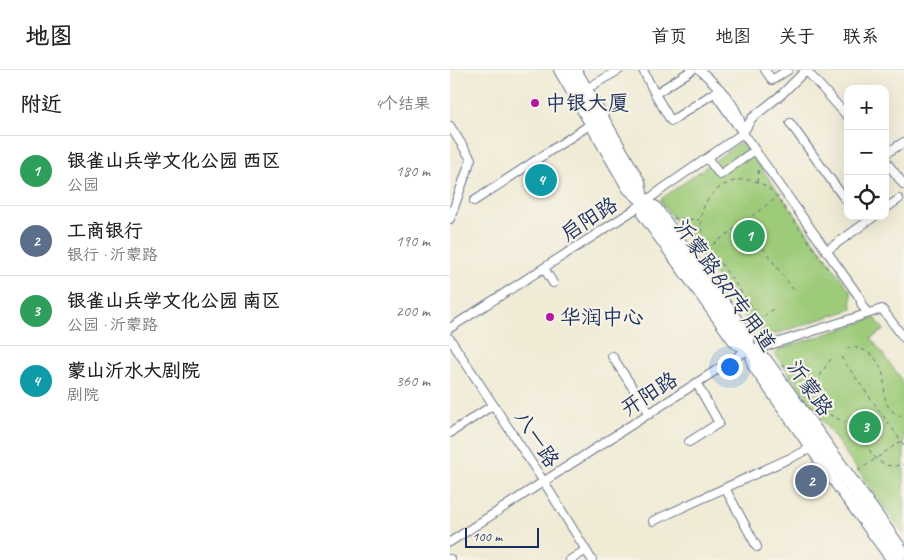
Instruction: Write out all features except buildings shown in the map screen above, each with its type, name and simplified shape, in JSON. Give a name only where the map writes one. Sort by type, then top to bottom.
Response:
[{"type":"main road","name":"沂蒙路","points":[[559,70],[628,189],[644,203],[655,206],[748,335],[753,366],[892,560]]},
{"type":"main road","name":"沂蒙路","points":[[576,70],[640,182],[644,203],[643,215],[735,344],[766,359],[904,552]]},
{"type":"street","points":[[568,70],[644,203]]},
{"type":"street","points":[[586,89],[618,70]]},
{"type":"street","points":[[643,70],[671,121],[720,89]]},
{"type":"street","points":[[655,94],[692,70]]},
{"type":"street","points":[[700,70],[720,89],[741,118],[743,133]]},
{"type":"street","points":[[765,70],[782,94]]},
{"type":"street","points":[[772,80],[788,70]]},
{"type":"street","name":"启阳路","points":[[450,328],[634,210],[743,133],[752,118],[782,94],[806,70],[844,113]]},
{"type":"street","points":[[718,98],[860,298],[862,306],[868,313]]},
{"type":"street","points":[[790,123],[844,198]]},
{"type":"street","points":[[474,201],[591,124]]},
{"type":"street","points":[[450,126],[471,160],[450,218]]},
{"type":"street","points":[[889,151],[904,142]]},
{"type":"street","points":[[707,158],[720,175],[755,150]]},
{"type":"street","points":[[889,167],[904,185]]},
{"type":"street","points":[[889,206],[900,199]]},
{"type":"street","points":[[826,251],[869,220]]},
{"type":"street","points":[[544,268],[553,283]]},
{"type":"street","name":"开阳路","points":[[450,542],[749,350],[882,309],[904,338]]},
{"type":"street","name":"八一路","points":[[450,340],[544,482],[592,560]]},
{"type":"street","name":"沂蒙路BRT专用道","points":[[749,350],[902,560]]},
{"type":"street","points":[[612,356],[650,414]]},
{"type":"street","points":[[689,442],[719,423],[698,384]]},
{"type":"street","points":[[450,433],[493,405]]},
{"type":"street","points":[[653,521],[812,448]]},
{"type":"street","points":[[725,488],[757,547]]},
{"type":"street","points":[[570,560],[586,550]]},
{"type":"path","points":[[757,182],[759,164]]},
{"type":"path","points":[[773,309],[761,319],[709,247],[702,234],[701,220],[704,206],[711,193],[723,184],[736,180],[751,180],[764,185],[777,197],[828,269]]},
{"type":"path","points":[[699,255],[785,192]]},
{"type":"path","points":[[673,218],[701,220]]},
{"type":"path","points":[[744,222],[795,292]]},
{"type":"path","points":[[846,348],[855,346],[871,354],[878,362],[882,371],[888,407],[895,414],[904,418]]},
{"type":"path","points":[[841,356],[904,445]]},
{"type":"path","points":[[831,359],[817,382],[817,399],[820,406],[826,413],[851,424],[862,432],[869,450],[876,459],[887,466],[896,468],[904,464]]},
{"type":"path","points":[[783,366],[795,370],[804,368],[811,378],[817,382]]},
{"type":"path","points":[[858,471],[904,439]]},
{"type":"green space","points":[[743,143],[851,292],[852,309],[762,337],[661,202],[661,199],[738,144]]},
{"type":"green space","points":[[875,318],[884,330],[871,338],[904,383],[904,535],[775,354],[780,349]]},
{"type":"place","name":"中银大厦","points":[[535,103]]},
{"type":"place","name":"蒙山沂水大剧院","points":[[541,180]]},
{"type":"place","name":"银雀山兵学文化公园 西区","points":[[749,236]]},
{"type":"place","name":"华润中心","points":[[550,317]]},
{"type":"place","name":"银雀山兵学文化公园 南区","points":[[865,427]]},
{"type":"place","name":"工商银行","points":[[811,481]]}]
